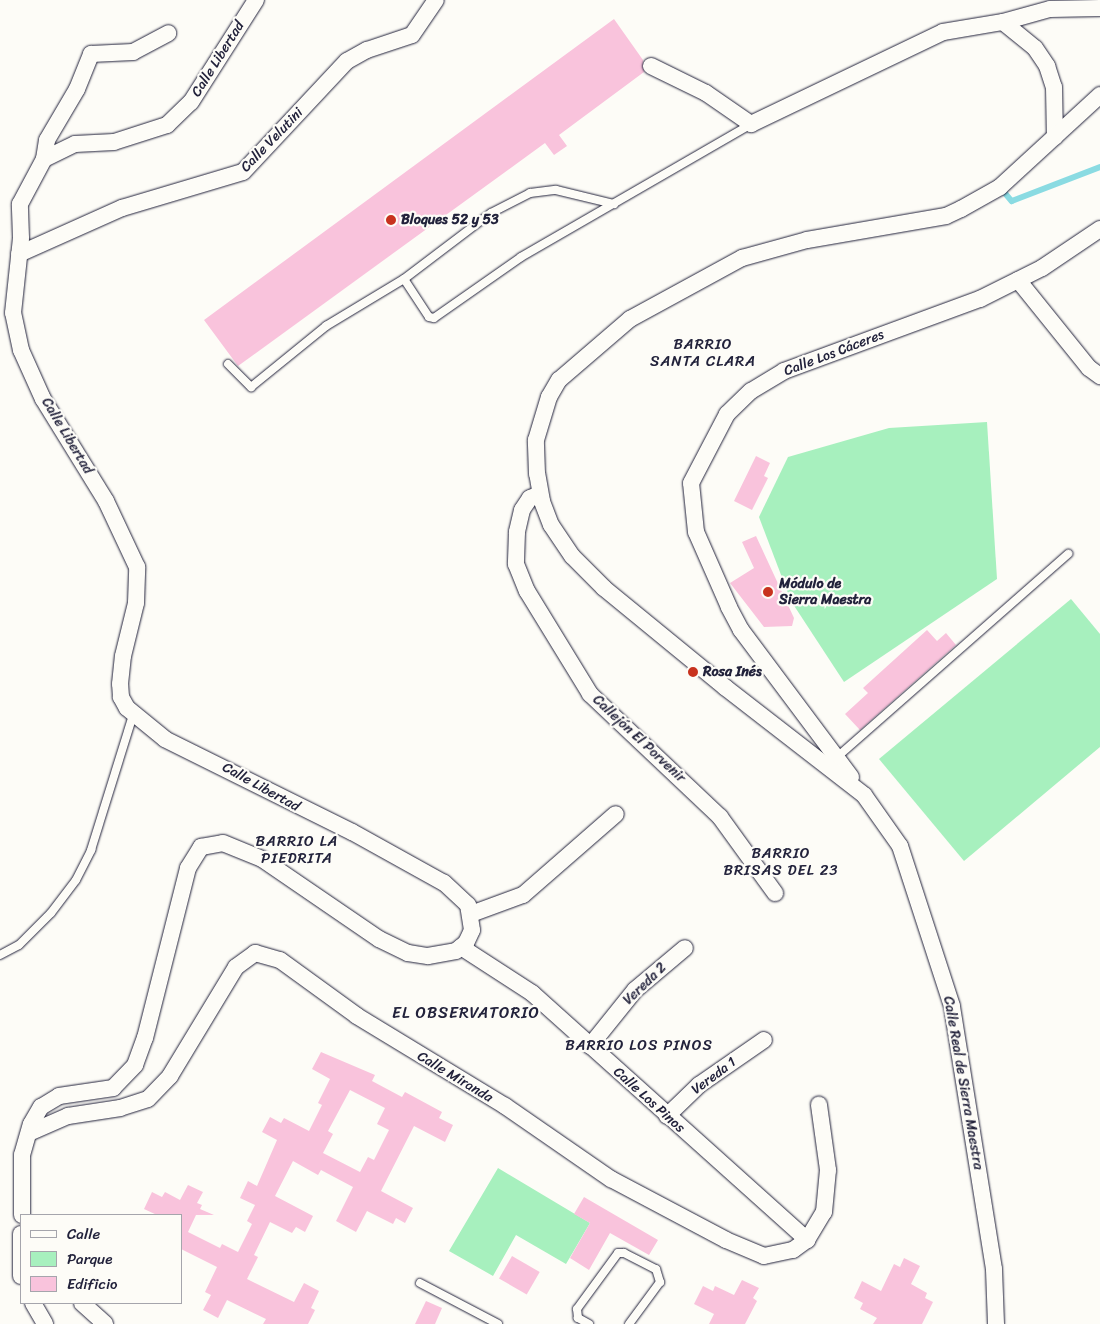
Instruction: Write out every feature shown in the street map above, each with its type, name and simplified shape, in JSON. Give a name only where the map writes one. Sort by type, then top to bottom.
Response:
[{"type":"street","name":"Calle Libertad","points":[[256,0],[191,102],[167,125],[114,142],[75,144],[44,160],[20,204],[19,254],[13,313],[25,361],[44,398],[106,501],[137,567],[136,603],[123,656],[120,684],[121,697],[133,715],[165,739],[352,832],[444,883],[459,895],[471,914]]},
{"type":"street","name":"Calle Velutini","points":[[19,254],[122,208],[244,172],[347,61],[412,35],[436,0]]},
{"type":"street","points":[[651,66],[706,93],[751,124],[942,32],[1003,22],[1050,9],[1100,8]]},
{"type":"street","points":[[1003,22],[1035,48],[1047,66],[1054,87],[1055,137]]},
{"type":"street","points":[[44,160],[46,140],[77,89],[91,54],[133,52],[168,32]]},
{"type":"street","name":"Calle Real de Sierra Maestra","points":[[996,1324],[994,1269],[952,1006],[900,846],[864,796],[726,688],[584,569],[551,524],[540,494],[536,440],[549,397],[568,370],[630,319],[742,258],[807,240],[946,216],[1000,187],[1100,95]]},
{"type":"street","name":"Calle Los Cáceres","points":[[864,796],[837,757],[741,630],[696,532],[691,483],[727,414],[760,386],[784,371],[980,299],[1049,263],[1100,229]]},
{"type":"street","points":[[1018,280],[1089,368],[1100,376]]},
{"type":"street","name":"Callejón El Porvenir","points":[[540,494],[530,498],[522,510],[517,532],[516,564],[527,591],[590,694],[720,817],[775,893]]},
{"type":"street","points":[[22,1214],[20,1168],[35,1115],[50,1100],[113,1088],[135,1065],[145,1038],[186,874],[201,848],[223,844],[262,859],[379,939],[408,953],[441,956],[462,947],[472,930],[471,914],[523,895],[616,814]]},
{"type":"street","name":"Calle Los Pinos","points":[[462,947],[532,993],[807,1240]]},
{"type":"street","name":"Vereda 2","points":[[590,1046],[635,990],[685,948]]},
{"type":"street","name":"Calle Miranda","points":[[29,1133],[51,1121],[120,1108],[148,1099],[170,1076],[236,967],[255,952],[265,953],[280,960],[392,1038],[505,1106],[587,1164],[658,1206],[764,1256],[793,1250],[807,1240]]},
{"type":"street","name":"Vereda 1","points":[[667,1116],[699,1085],[764,1040]]},
{"type":"street","points":[[807,1240],[818,1225],[828,1194],[818,1105]]},
{"type":"street","points":[[34,1304],[45,1324]]},
{"type":"street","points":[[83,1304],[105,1324]]},
{"type":"lane","points":[[404,279],[429,317],[434,318],[521,257],[751,124]]},
{"type":"lane","points":[[228,364],[251,387],[326,326],[404,279],[490,213],[530,194],[556,190],[614,204]]},
{"type":"lane","points":[[837,757],[1068,554]]},
{"type":"lane","points":[[0,955],[19,945],[51,913],[76,880],[91,850],[133,715]]},
{"type":"lane","points":[[590,1324],[578,1318],[577,1309],[618,1253],[624,1253],[656,1269],[660,1282],[629,1324]]},
{"type":"lane","points":[[420,1283],[498,1324]]},
{"type":"green space","points":[[987,422],[997,579],[844,682],[791,601],[759,517],[788,457],[889,428]]},
{"type":"green space","points":[[1071,599],[1100,634],[1100,747],[964,861],[879,759]]},
{"type":"green space","points":[[498,1168],[590,1223],[566,1264],[516,1235],[493,1276],[449,1251]]},
{"type":"building","name":"Bloques 52 y 53","points":[[614,19],[643,60],[644,72],[559,135],[567,146],[554,155],[545,143],[238,366],[204,320]]},
{"type":"building","points":[[756,456],[770,463],[764,476],[768,478],[752,510],[734,501]]},
{"type":"building","points":[[756,536],[794,618],[792,626],[764,627],[730,583],[754,568],[742,542]]},
{"type":"building","points":[[927,630],[937,641],[946,633],[956,645],[860,730],[845,714],[868,693],[863,688]]},
{"type":"building","points":[[321,1052],[375,1075],[372,1081],[402,1097],[405,1092],[442,1112],[439,1118],[453,1125],[445,1142],[414,1126],[381,1191],[413,1208],[405,1223],[396,1218],[393,1224],[367,1211],[356,1232],[336,1221],[353,1187],[321,1170],[318,1175],[293,1161],[275,1196],[313,1216],[305,1232],[296,1227],[292,1233],[270,1222],[254,1255],[258,1257],[247,1279],[294,1302],[304,1283],[319,1291],[311,1308],[315,1310],[308,1324],[263,1324],[266,1319],[227,1300],[218,1318],[203,1310],[211,1295],[205,1292],[217,1267],[182,1250],[182,1214],[155,1214],[144,1209],[152,1192],[162,1197],[165,1192],[180,1200],[188,1185],[203,1192],[197,1203],[202,1205],[200,1209],[214,1215],[196,1215],[188,1232],[220,1248],[222,1244],[238,1252],[252,1224],[247,1221],[255,1205],[240,1198],[248,1181],[257,1186],[277,1140],[262,1132],[270,1117],[281,1123],[284,1118],[309,1131],[322,1105],[318,1103],[330,1079],[312,1069]],"holes":[[[350,1090],[385,1108],[377,1124],[389,1130],[374,1160],[368,1157],[360,1172],[323,1153],[333,1134],[328,1131]]]},
{"type":"building","points":[[584,1197],[658,1240],[649,1255],[610,1233],[589,1270],[570,1258],[590,1223],[574,1214]]},
{"type":"building","points":[[512,1256],[540,1272],[527,1295],[499,1279]]},
{"type":"building","points":[[904,1258],[920,1266],[911,1284],[927,1293],[925,1298],[933,1302],[922,1324],[873,1324],[877,1318],[860,1309],[863,1303],[854,1298],[862,1281],[881,1291],[894,1264],[900,1267]]},
{"type":"building","points":[[742,1280],[759,1288],[753,1298],[757,1301],[745,1324],[709,1324],[714,1314],[694,1304],[703,1286],[713,1291],[715,1286],[734,1295]]},
{"type":"building","points":[[426,1301],[442,1308],[435,1324],[415,1324]]},
{"type":"waterway","points":[[1001,188],[1012,201],[1100,167]]},
{"type":"place","name":"Bloques 52 y 53","points":[[391,220]]},
{"type":"place","name":"Módulo de Sierra Maestra","points":[[768,592]]},
{"type":"place","name":"Rosa Inés","points":[[693,672]]},
{"type":"district","name":"BARRIO SANTA CLARA","points":[[703,352]]},
{"type":"district","name":"BARRIO LA PIEDRITA","points":[[297,850]]},
{"type":"district","name":"BARRIO BRISAS DEL 23","points":[[781,862]]},
{"type":"district","name":"EL OBSERVATORIO","points":[[466,1013]]},
{"type":"district","name":"BARRIO LOS PINOS","points":[[639,1046]]}]
